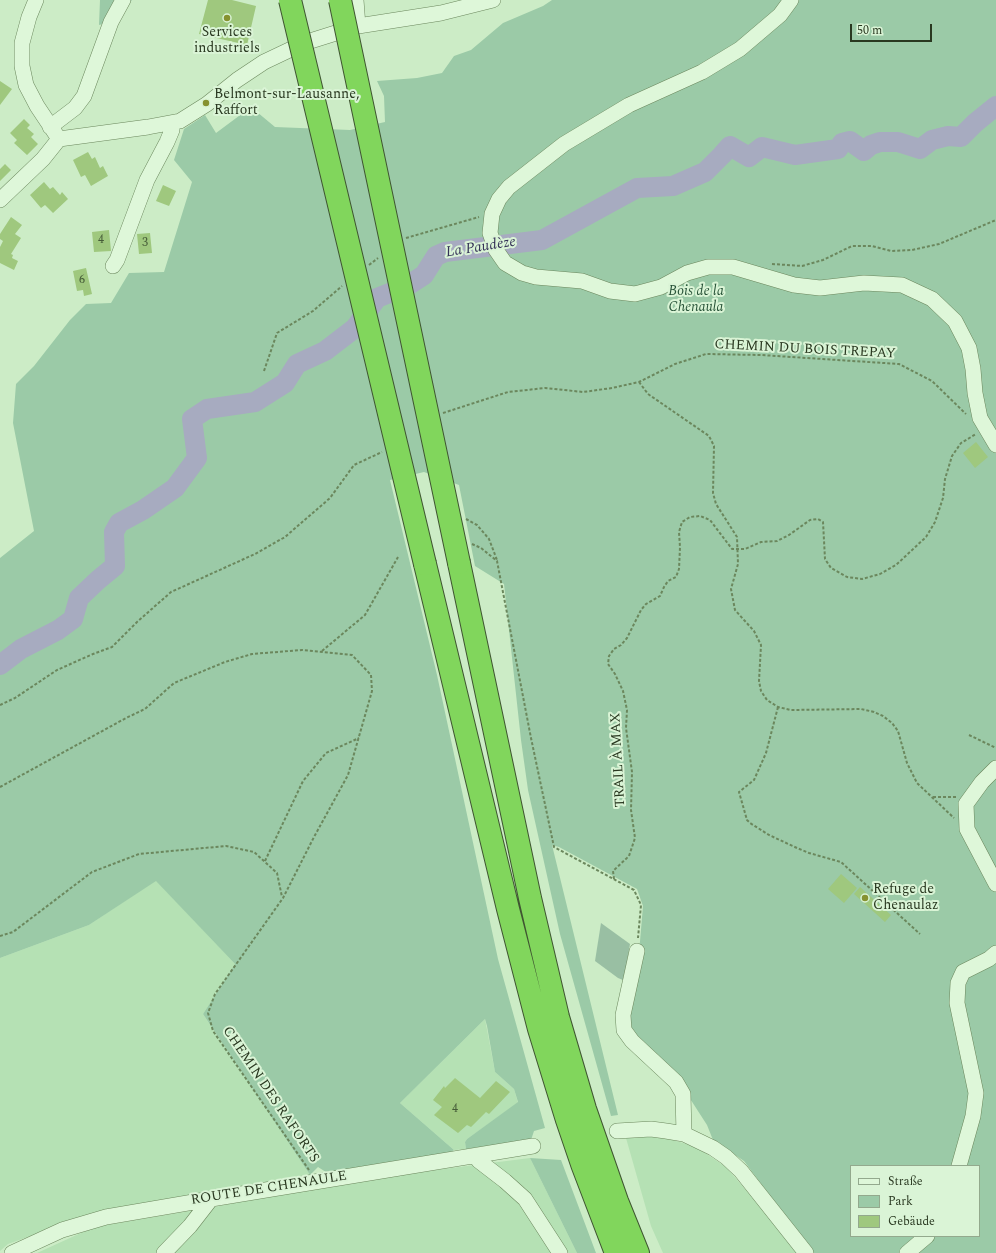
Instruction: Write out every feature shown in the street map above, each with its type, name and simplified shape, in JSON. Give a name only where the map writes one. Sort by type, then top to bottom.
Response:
[{"type":"highway","points":[[290,0],[508,909],[539,1029],[582,1164],[616,1253]]},
{"type":"highway","points":[[340,0],[458,563],[525,875],[558,1017],[587,1115],[617,1201],[638,1253]]},
{"type":"street","points":[[36,0],[29,17],[22,43],[22,66],[26,86],[54,133]]},
{"type":"street","points":[[0,200],[43,159],[54,133],[84,96],[111,22],[123,0]]},
{"type":"street","points":[[356,0],[358,26]]},
{"type":"street","points":[[54,133],[172,123],[180,121],[207,104],[237,80],[264,62],[304,43],[358,26],[441,7],[493,0]]},
{"type":"street","points":[[791,0],[780,15],[740,49],[702,72],[628,105],[564,144],[510,187],[499,199],[492,214],[490,233],[496,250],[505,264],[522,273],[536,277],[582,281],[610,291],[635,294],[661,287],[687,273],[708,266],[733,267],[794,285],[820,288],[864,283],[902,285],[932,299],[955,321],[969,348],[980,418],[996,445]]},
{"type":"street","points":[[113,266],[117,260],[147,180],[172,130],[172,123]]},
{"type":"street","points":[[996,768],[982,782],[966,804],[966,829],[996,884]]},
{"type":"street","points":[[636,951],[623,1015],[624,1030],[632,1041],[676,1082],[683,1094],[684,1134]]},
{"type":"street","points":[[959,1165],[973,1116],[976,1093],[957,1003],[958,983],[963,972],[989,959],[996,953]]},
{"type":"street","points":[[617,1131],[651,1129],[684,1134],[713,1148],[726,1157],[741,1172],[806,1253]]},
{"type":"street","name":"ROUTE DE CHENAULE","points":[[12,1253],[62,1230],[106,1217],[533,1146]]},
{"type":"street","points":[[475,1156],[479,1162],[505,1181],[524,1199],[560,1253]]},
{"type":"street","points":[[164,1253],[190,1226],[212,1199]]},
{"type":"street","points":[[907,1253],[926,1237]]},
{"type":"path","points":[[765,264],[802,266],[823,260],[852,246],[872,246],[891,251],[912,250],[939,244],[996,220]]},
{"type":"path","name":"CHEMIN DU BOIS TREPAY","points":[[441,414],[508,392],[545,388],[583,392],[639,382],[675,364],[706,354],[761,355],[899,364],[932,381],[967,416],[980,418]]},
{"type":"path","points":[[639,382],[648,394],[709,436],[714,446],[713,493],[716,504],[737,537],[738,564],[731,589],[735,610],[754,631],[761,645],[759,681],[761,691],[767,700],[778,707],[791,710],[862,709],[884,716],[898,731],[911,774],[917,783],[966,829]]},
{"type":"path","points":[[737,549],[745,549],[761,542],[777,542],[810,520],[818,519],[823,522],[825,559],[831,568],[848,577],[862,579],[880,574],[896,565],[926,537],[935,522],[943,498],[945,479],[952,456],[961,443],[978,434],[988,432]]},
{"type":"path","points":[[0,705],[15,698],[57,670],[112,647],[137,622],[171,592],[255,554],[284,536],[330,498],[354,466],[386,448]]},
{"type":"path","name":"TRAIL À MAX","points":[[614,879],[613,871],[629,856],[634,838],[631,810],[632,772],[626,728],[627,710],[616,674],[608,664],[609,656],[614,649],[621,645],[627,638],[641,610],[646,604],[660,596],[668,581],[676,577],[679,569],[679,532],[682,522],[690,517],[700,516],[710,520],[732,549],[737,549]]},
{"type":"path","points":[[468,543],[481,548],[497,561],[531,738],[554,847],[634,890],[641,905],[636,951]]},
{"type":"path","points":[[322,652],[365,615],[398,557]]},
{"type":"path","name":"CHEMIN DES RAFORTS","points":[[0,787],[145,709],[174,683],[252,654],[302,650],[352,655],[371,675],[372,691],[348,775],[314,836],[283,898],[215,994],[208,1013],[213,1031],[316,1181]]},
{"type":"path","points":[[778,707],[766,753],[754,780],[739,792],[744,811],[750,823],[769,835],[809,853],[841,862],[920,934]]},
{"type":"path","points":[[969,735],[996,748]]},
{"type":"path","points":[[265,862],[303,781],[326,753],[359,738]]},
{"type":"path","points":[[932,797],[971,798]]},
{"type":"path","points":[[0,936],[13,932],[92,872],[139,854],[226,846],[254,852],[277,873],[283,898]]},
{"type":"green space","points":[[100,0],[132,0],[116,20],[99,25]]},
{"type":"green space","name":"Bois de la Chenaula","points":[[552,0],[996,0],[996,1253],[813,1253],[744,1161],[713,1140],[707,1125],[678,1080],[626,1026],[639,953],[643,906],[637,889],[559,847],[552,845],[618,1115],[611,1116],[560,934],[528,790],[504,584],[475,566],[459,485],[424,472],[390,480],[437,675],[498,959],[545,1128],[534,1131],[531,1140],[466,1149],[465,1142],[467,1139],[518,1102],[514,1089],[495,1072],[485,1019],[400,1103],[454,1150],[450,1153],[329,1174],[318,1167],[310,1175],[203,1014],[235,964],[156,881],[89,925],[0,958],[0,558],[34,531],[13,423],[16,384],[34,366],[70,320],[86,304],[111,303],[129,273],[164,272],[192,182],[174,160],[184,129],[205,115],[216,133],[251,107],[275,127],[350,130],[385,122],[384,96],[377,81],[417,78],[442,73],[454,56],[471,50],[503,23],[543,6]]},
{"type":"green space","points":[[156,880],[235,964],[203,1014],[310,1175],[90,1215],[8,1244],[0,1251],[0,958],[89,925]]},
{"type":"green space","points":[[601,923],[630,944],[623,980],[595,961]]},
{"type":"green space","points":[[485,1019],[495,1072],[514,1089],[518,1103],[467,1139],[465,1142],[466,1149],[454,1150],[400,1103]]},
{"type":"green space","points":[[660,1136],[696,1147],[726,1167],[797,1253],[663,1253],[651,1226],[626,1138]]},
{"type":"green space","points":[[530,1158],[577,1253],[37,1253],[94,1227],[214,1207],[357,1180]]},
{"type":"green space","points":[[530,1158],[561,1160],[596,1253],[577,1253]]},
{"type":"building","points":[[208,0],[232,0],[256,6],[247,45],[199,34]]},
{"type":"building","points":[[0,81],[12,89],[0,105]]},
{"type":"building","points":[[24,119],[30,125],[27,128],[34,134],[31,137],[38,144],[27,155],[14,143],[17,140],[10,133]]},
{"type":"building","points":[[88,152],[92,159],[95,157],[100,168],[103,166],[108,176],[91,186],[85,175],[81,177],[73,160]]},
{"type":"building","points":[[5,164],[11,170],[0,181],[0,169]]},
{"type":"building","points":[[44,182],[50,189],[53,187],[60,195],[62,192],[68,199],[53,213],[45,205],[41,208],[30,195]]},
{"type":"building","points":[[163,185],[176,191],[169,206],[156,201]]},
{"type":"building","points":[[11,217],[22,225],[15,234],[21,238],[11,254],[13,255],[12,258],[18,261],[14,270],[0,263],[0,247],[3,241],[0,239],[0,234]]},
{"type":"building","points":[[109,230],[111,251],[94,252],[92,232]]},
{"type":"building","points":[[150,233],[152,253],[139,254],[137,234]]},
{"type":"building","points":[[86,268],[92,294],[84,296],[83,290],[77,291],[73,271]]},
{"type":"building","points":[[976,442],[988,457],[975,468],[963,453]]},
{"type":"building","points":[[841,874],[857,888],[844,903],[828,889]]},
{"type":"building","points":[[860,887],[891,915],[885,922],[854,894]]},
{"type":"building","points":[[455,1078],[480,1098],[496,1081],[510,1092],[489,1114],[486,1112],[471,1127],[467,1125],[458,1133],[434,1115],[442,1107],[433,1100],[444,1086],[445,1088]]},
{"type":"waterway","name":"La Paudèze","points":[[0,665],[21,649],[58,630],[73,619],[79,598],[115,566],[114,532],[119,523],[143,510],[175,488],[197,458],[192,419],[207,409],[255,402],[285,383],[297,364],[325,351],[355,328],[377,298],[407,286],[424,275],[436,256],[445,252],[542,240],[637,188],[673,186],[705,172],[730,146],[749,157],[762,147],[795,155],[838,149],[842,143],[850,141],[864,151],[871,145],[880,142],[898,142],[920,149],[932,140],[948,136],[961,137],[996,106]]},
{"type":"place","name":"Services industriels","points":[[227,18]]},
{"type":"place","name":"Belmont-sur-Lausanne, Raffort","points":[[206,103]]},
{"type":"place","name":"Refuge de Chenaulaz","points":[[865,898]]}]
